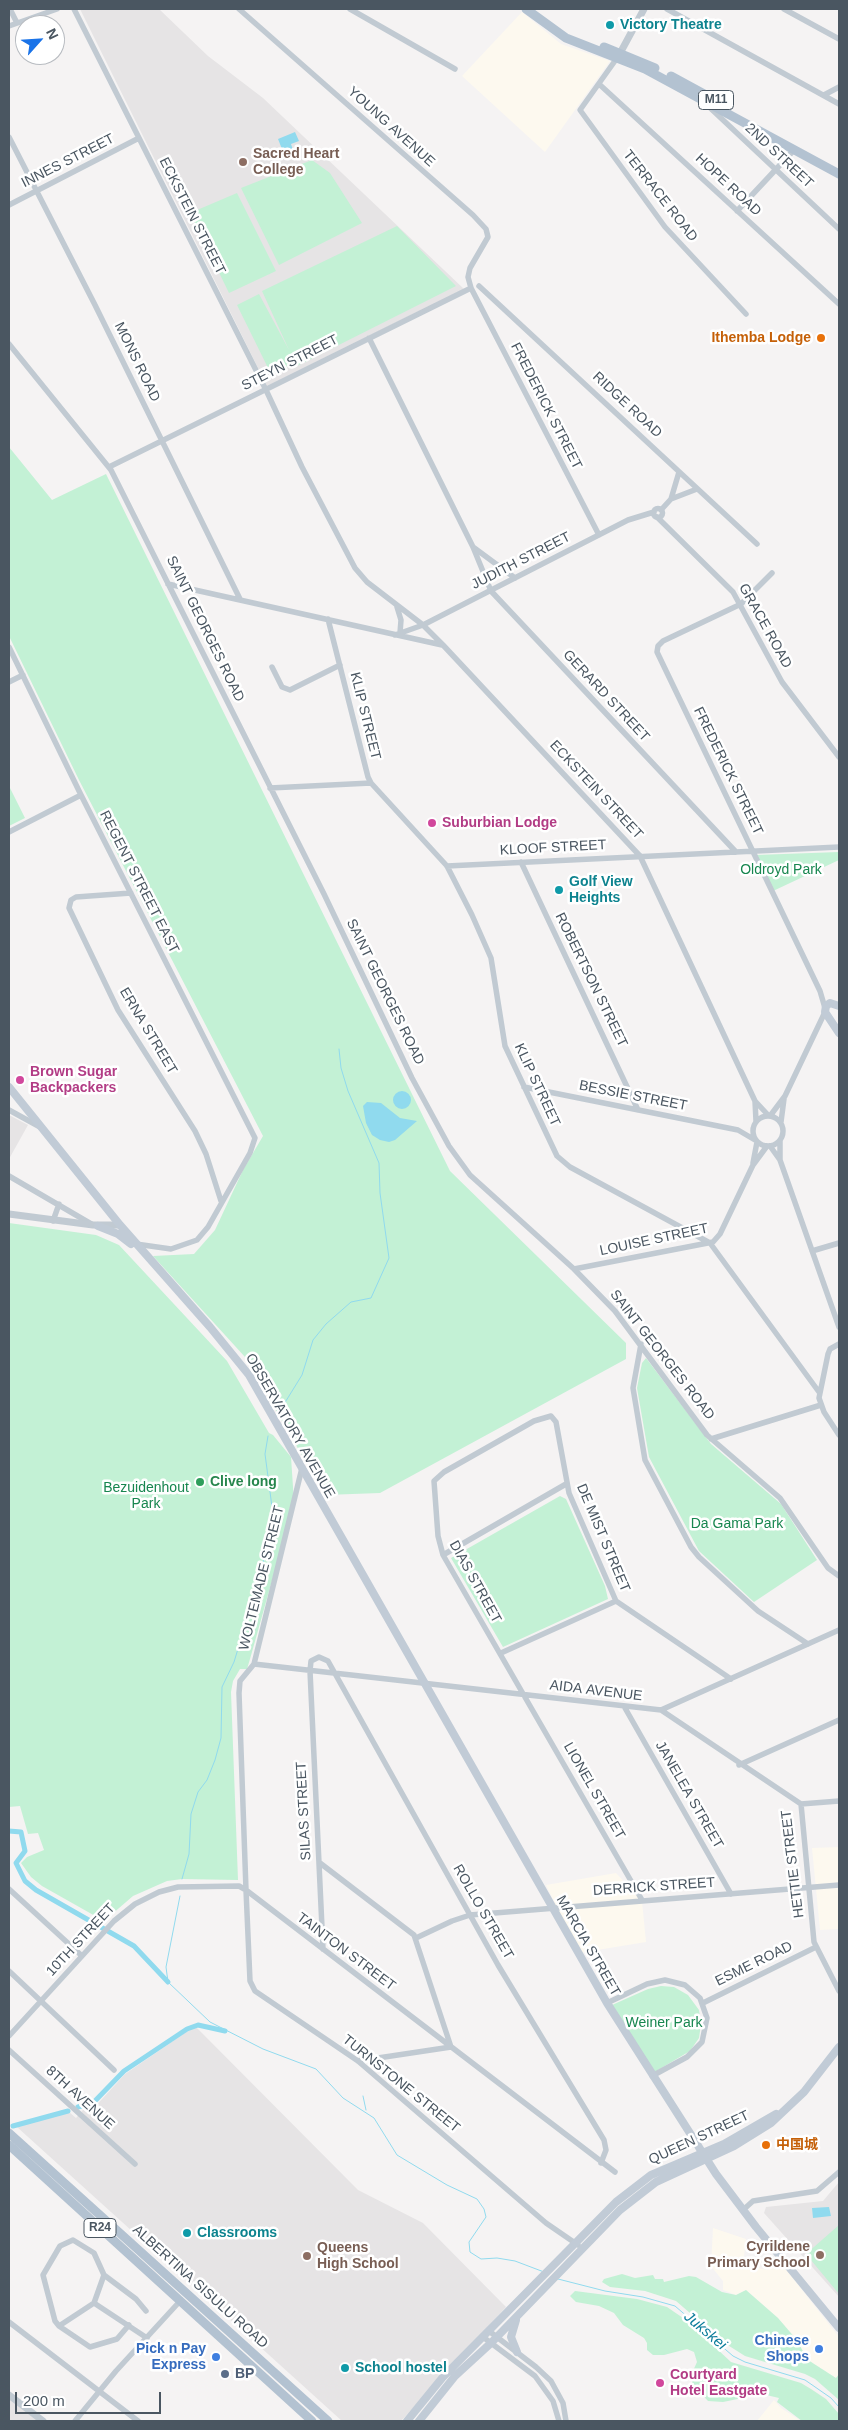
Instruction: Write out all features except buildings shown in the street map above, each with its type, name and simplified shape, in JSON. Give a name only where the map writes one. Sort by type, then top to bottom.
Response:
[{"type":"main road","name":"M11","points":[[526,9],[566,38],[619,55],[839,174]]},
{"type":"main road","name":"M11","points":[[535,9],[573,36],[684,82],[839,169]]},
{"type":"main road","points":[[833,1006],[834,1018],[839,1033]]},
{"type":"main road","name":"OBSERVATORY AVENUE","points":[[9,1087],[120,1225],[240,1362],[424,1683]]},
{"type":"main road","points":[[96,1226],[118,1234],[147,1256]]},
{"type":"main road","name":"MARCIA STREET","points":[[424,1683],[607,2003],[652,2076],[716,2174],[839,2328]]},
{"type":"main road","name":"QUEEN STREET","points":[[407,2421],[439,2382],[486,2334],[540,2286],[561,2264],[583,2248],[620,2210],[648,2187],[690,2166],[789,2107],[820,2074],[839,2048]]},
{"type":"main road","name":"ALBERTINA SISULU ROAD","points":[[9,2133],[328,2421]]},
{"type":"main road","name":"ALBERTINA SISULU ROAD","points":[[9,2145],[312,2421]]},
{"type":"main road","name":"QUEEN STREET","points":[[561,2264],[574,2244],[611,2206],[633,2187],[662,2169],[704,2156]]},
{"type":"main road","points":[[690,2166],[702,2167],[716,2174]]},
{"type":"main road","name":"QUEEN STREET","points":[[419,2421],[451,2379],[517,2316],[540,2286]]},
{"type":"main road","points":[[517,2316],[511,2336],[517,2352]]},
{"type":"street","points":[[40,15],[57,9]]},
{"type":"street","name":"ECKSTEIN STREET","points":[[74,9],[288,434],[329,511],[346,549],[367,582],[397,607],[423,625],[443,645],[640,856],[755,1100],[769,1115]]},
{"type":"street","points":[[350,9],[456,69]]},
{"type":"street","points":[[599,84],[619,55],[643,9]]},
{"type":"street","points":[[667,9],[839,104]]},
{"type":"street","points":[[784,9],[839,39]]},
{"type":"street","name":"YOUNG AVENUE","points":[[244,10],[486,229],[488,237],[472,264],[468,277],[471,288]]},
{"type":"street","name":"TERRACE ROAD","points":[[599,84],[580,110],[665,227],[746,314]]},
{"type":"street","name":"HOPE ROAD","points":[[599,84],[839,304]]},
{"type":"street","points":[[824,95],[839,87]]},
{"type":"street","name":"2ND STREET","points":[[703,100],[839,229]]},
{"type":"street","name":"MONS ROAD","points":[[9,137],[35,192],[95,304],[240,599]]},
{"type":"street","name":"INNES STREET","points":[[9,205],[139,138]]},
{"type":"street","points":[[737,211],[794,150]]},
{"type":"street","name":"RIDGE ROAD","points":[[479,286],[757,544]]},
{"type":"street","name":"STEYN STREET","points":[[109,467],[471,288]]},
{"type":"street","name":"FREDERICK STREET","points":[[471,288],[599,535]]},
{"type":"street","name":"GERARD STREET","points":[[369,338],[473,547],[491,591],[736,852]]},
{"type":"street","name":"SAINT GEORGES ROAD","points":[[9,344],[109,467],[270,788],[412,1078],[449,1146],[470,1175],[615,1310],[711,1439],[780,1498],[824,1564],[831,1572],[839,1576]]},
{"type":"street","points":[[671,499],[679,472]]},
{"type":"street","points":[[671,499],[697,489]]},
{"type":"street","name":"JUDITH STREET","points":[[397,634],[423,625],[631,519],[655,515],[658,508],[661,510],[671,499]]},
{"type":"street","name":"GRACE ROAD","points":[[655,515],[730,588],[741,604],[782,682],[839,757]]},
{"type":"street","name":"GERARD STREET","points":[[473,547],[516,578]]},
{"type":"street","points":[[741,604],[772,573]]},
{"type":"street","points":[[168,584],[443,645]]},
{"type":"street","name":"FREDERICK STREET","points":[[741,604],[663,641],[657,650],[820,991],[833,1006]]},
{"type":"street","points":[[397,607],[401,620],[397,634]]},
{"type":"street","name":"KLIP STREET","points":[[328,618],[370,784],[447,866],[489,951],[503,1040],[561,1161],[710,1243],[820,1392]]},
{"type":"street","name":"REGENT STREET EAST","points":[[9,647],[81,795],[251,1126],[255,1140],[230,1188]]},
{"type":"street","points":[[272,667],[282,687],[290,690],[340,665]]},
{"type":"street","points":[[9,682],[23,676]]},
{"type":"street","points":[[270,788],[370,784]]},
{"type":"street","points":[[9,832],[81,795]]},
{"type":"street","name":"KLOOF STREET","points":[[447,866],[839,847]]},
{"type":"street","name":"ROBERTSON STREET","points":[[521,862],[638,1110]]},
{"type":"street","name":"ERNA STREET","points":[[131,893],[82,896],[71,900],[69,904],[72,916],[118,1010],[195,1131],[216,1183],[221,1201]]},
{"type":"street","points":[[780,1160],[768,1146],[756,1141],[755,1123],[769,1115],[785,1096],[817,1030],[833,1006]]},
{"type":"street","points":[[817,1030],[834,1018]]},
{"type":"street","name":"BESSIE STREET","points":[[524,1087],[738,1130],[756,1141]]},
{"type":"street","points":[[785,1096],[781,1122],[784,1132],[780,1141],[780,1160],[839,1327]]},
{"type":"street","name":"ECKSTEIN STREET","points":[[755,1100],[755,1123]]},
{"type":"street","points":[[9,1110],[42,1129]]},
{"type":"street","points":[[769,1115],[781,1122]]},
{"type":"street","name":"BESSIE STREET","points":[[738,1130],[755,1123]]},
{"type":"street","name":"LOUISE STREET","points":[[753,1165],[756,1141]]},
{"type":"street","points":[[768,1146],[780,1141]]},
{"type":"street","name":"LOUISE STREET","points":[[574,1270],[710,1243],[720,1234],[753,1165],[768,1146]]},
{"type":"street","points":[[9,1176],[96,1226]]},
{"type":"street","points":[[136,1244],[162,1249],[191,1243],[208,1227],[230,1188],[216,1183]]},
{"type":"street","points":[[53,1220],[59,1204]]},
{"type":"street","points":[[9,1214],[96,1226],[120,1225]]},
{"type":"street","points":[[812,1251],[839,1243]]},
{"type":"street","points":[[641,1344],[633,1388],[645,1460],[691,1547],[699,1557],[758,1611],[808,1644]]},
{"type":"street","points":[[839,1344],[829,1352],[820,1392],[821,1405],[839,1435]]},
{"type":"street","points":[[711,1439],[821,1405]]},
{"type":"street","name":"DE MIST STREET","points":[[544,1416],[551,1416],[556,1422],[566,1484],[616,1601],[731,1679]]},
{"type":"street","name":"DIAS STREET","points":[[525,1695],[444,1555],[438,1536],[434,1481],[444,1472],[544,1416]]},
{"type":"street","name":"WOLTEMADE STREET","points":[[254,1664],[302,1468]]},
{"type":"street","points":[[444,1555],[566,1484]]},
{"type":"street","points":[[500,1653],[616,1601]]},
{"type":"street","name":"AIDA AVENUE","points":[[254,1664],[625,1708],[661,1710],[839,1630]]},
{"type":"street","points":[[310,1671],[311,1661],[322,1657],[328,1662],[334,1674]]},
{"type":"street","points":[[246,1890],[239,1693],[240,1681],[254,1664]]},
{"type":"street","name":"SILAS STREET","points":[[310,1671],[320,1862],[322,1949]]},
{"type":"street","name":"ROLLO STREET","points":[[334,1674],[470,1915],[550,2053],[604,2140],[606,2150],[601,2162]]},
{"type":"street","name":"LIONEL STREET","points":[[525,1695],[642,1900]]},
{"type":"street","name":"JANELEA STREET","points":[[625,1708],[731,1894]]},
{"type":"street","name":"HETTIE STREET","points":[[661,1710],[739,1765],[801,1804],[816,1947],[839,1991]]},
{"type":"street","points":[[739,1765],[839,1720]]},
{"type":"street","points":[[801,1804],[839,1801]]},
{"type":"street","points":[[320,1862],[404,1925],[416,1938],[451,2047],[358,2061]]},
{"type":"street","name":"10TH STREET","points":[[9,2036],[106,1930],[135,1904],[167,1890],[188,1886],[236,1885],[246,1890]]},
{"type":"street","name":"DERRICK STREET","points":[[416,1938],[459,1918],[470,1915],[839,1885]]},
{"type":"street","points":[[9,1889],[82,1956]]},
{"type":"street","name":"TAINTON STREET","points":[[246,1890],[615,2172]]},
{"type":"street","name":"TURNSTONE STREET","points":[[246,1890],[250,1975],[253,1989],[358,2061],[546,2223],[574,2244],[583,2248]]},
{"type":"street","name":"ESME ROAD","points":[[703,2003],[816,1947]]},
{"type":"street","points":[[9,1972],[114,2070]]},
{"type":"street","points":[[607,2003],[647,1984],[664,1980],[685,1985],[697,1994],[703,2003],[707,2023],[704,2038],[699,2046],[687,2057],[652,2076]]},
{"type":"street","name":"8TH AVENUE","points":[[9,2050],[136,2164]]},
{"type":"street","points":[[743,2210],[753,2201],[817,2190],[839,2172]]},
{"type":"street","points":[[130,2325],[117,2338],[93,2347],[54,2321],[44,2275],[60,2246],[70,2240],[79,2242],[94,2253],[104,2275],[136,2300],[146,2312]]},
{"type":"street","points":[[59,2326],[94,2303],[104,2275]]},
{"type":"street","points":[[75,2421],[146,2338],[188,2293]]},
{"type":"street","points":[[94,2303],[130,2325],[146,2338]]},
{"type":"street","points":[[9,2322],[138,2421]]},
{"type":"street","points":[[486,2334],[542,2383],[553,2401],[559,2421]]},
{"type":"street","points":[[494,2340],[517,2352],[540,2369],[553,2384],[563,2403],[566,2421]]},
{"type":"street","points":[[9,2395],[43,2421]]},
{"type":"shaded area","name":"Sacred Heart College","points":[[80,9],[159,9],[208,56],[263,98],[464,289],[267,386]]},
{"type":"shaded area","points":[[522,12],[561,44],[610,61],[545,152],[462,76]]},
{"type":"shaded area","points":[[9,1115],[28,1125],[9,1159]]},
{"type":"shaded area","points":[[839,1847],[839,1929],[820,1930],[812,1848]]},
{"type":"shaded area","points":[[616,1873],[642,1901],[646,1942],[579,1953],[546,1885]]},
{"type":"shaded area","name":"Queens High School","points":[[195,2026],[358,2190],[423,2223],[506,2307],[401,2421],[342,2421],[17,2127],[69,2112],[76,2118],[83,2110],[92,2110],[125,2074]]},
{"type":"shaded area","name":"Cyrildene Primary School","points":[[839,2182],[839,2297],[764,2213],[766,2207],[823,2201]]},
{"type":"shaded area","points":[[713,2228],[746,2239],[743,2265],[768,2270],[780,2262],[839,2337],[839,2374],[836,2378],[808,2360],[796,2339],[778,2318],[746,2290],[736,2295],[723,2290],[723,2281],[711,2266]]},
{"type":"shaded area","points":[[9,2395],[43,2421],[9,2421]]},
{"type":"shaded area","points":[[774,2400],[781,2408],[801,2421],[757,2421]]},
{"type":"green space","points":[[312,160],[330,173],[362,223],[279,265],[241,188]]},
{"type":"green space","points":[[237,193],[276,271],[229,293],[190,213]]},
{"type":"green space","points":[[397,226],[456,286],[297,366],[295,362],[271,374],[237,305],[259,294],[289,350],[262,291]]},
{"type":"green space","points":[[9,447],[52,500],[106,474],[450,1171],[626,1343],[626,1359],[380,1493],[325,1495],[245,1357],[153,1256],[194,1254],[215,1230],[243,1170],[263,1136],[79,780],[9,636]]},
{"type":"green space","points":[[9,786],[25,818],[9,826]]},
{"type":"green space","name":"Oldroyd Park","points":[[839,852],[839,860],[773,891],[756,855]]},
{"type":"green space","name":"Bezuidenhout Park","points":[[9,1223],[96,1235],[119,1245],[227,1361],[269,1433],[273,1435],[291,1457],[294,1502],[247,1669],[240,1669],[233,1681],[231,1692],[238,1880],[182,1879],[167,1881],[133,1896],[104,1921],[42,1886],[31,1877],[21,1863],[27,1857],[44,1850],[38,1833],[28,1834],[20,1806],[9,1807]]},
{"type":"green space","name":"Da Gama Park","points":[[646,1358],[711,1444],[781,1504],[817,1560],[754,1602],[699,1551],[649,1457],[637,1388],[642,1363]]},
{"type":"green space","points":[[560,1496],[566,1499],[605,1586],[608,1599],[503,1647],[451,1558]]},
{"type":"green space","name":"Weiner Park","points":[[661,1986],[674,1987],[688,1995],[699,2010],[701,2024],[699,2038],[690,2051],[653,2073],[612,2005],[648,1989]]},
{"type":"green space","points":[[839,2225],[839,2294],[806,2254]]},
{"type":"green space","points":[[622,2274],[635,2278],[653,2275],[655,2279],[663,2279],[664,2282],[689,2276],[696,2277],[722,2292],[736,2295],[746,2290],[778,2318],[796,2339],[808,2360],[836,2378],[839,2374],[839,2400],[815,2379],[805,2374],[745,2356],[726,2344],[676,2301],[645,2291],[610,2287],[602,2282],[604,2279]]},
{"type":"green space","points":[[575,2291],[637,2299],[667,2307],[686,2320],[731,2362],[801,2383],[811,2389],[826,2399],[839,2414],[839,2421],[802,2421],[777,2402],[779,2398],[762,2394],[723,2402],[708,2401],[692,2384],[692,2373],[697,2362],[694,2352],[687,2349],[664,2355],[653,2355],[647,2350],[647,2343],[644,2338],[623,2325],[614,2313],[599,2306],[576,2302],[570,2296]]},
{"type":"water","points":[[295,132],[299,141],[291,144],[293,150],[284,154],[278,139]]},
{"type":"water","points":[[402,1091],[408,1094],[411,1100],[408,1106],[402,1109],[396,1106],[393,1100],[396,1094]]},
{"type":"water","points":[[367,1102],[381,1103],[400,1118],[417,1121],[395,1140],[389,1142],[380,1140],[372,1135],[366,1123],[363,1106]]},
{"type":"water","points":[[829,2207],[831,2216],[813,2218],[812,2208]]},
{"type":"waterway","points":[[276,1417],[302,1375],[313,1340],[326,1324],[351,1302],[371,1298],[389,1258],[380,1193],[379,1163],[348,1091],[341,1068],[339,1049]]},
{"type":"waterway","points":[[182,1879],[189,1854],[191,1814],[198,1792],[207,1780],[215,1760],[221,1738],[222,1687],[234,1662],[262,1570],[272,1507],[265,1454],[268,1436]]},
{"type":"waterway","points":[[9,1831],[21,1832],[25,1851],[16,1863],[25,1881],[36,1890],[134,1946],[168,1982]]},
{"type":"waterway","points":[[180,1896],[166,1967],[168,1982],[210,2022],[263,2049],[316,2069],[343,2098],[374,2118],[397,2155],[447,2185],[477,2199],[484,2209],[486,2217],[469,2242],[470,2252],[481,2259],[497,2258],[515,2261],[544,2272]]},
{"type":"waterway","points":[[78,2107],[93,2103],[124,2071],[187,2029],[198,2025],[225,2031]]},
{"type":"waterway","points":[[363,2096],[366,2110]]},
{"type":"waterway","points":[[13,2126],[68,2111]]},
{"type":"waterway","name":"Jukskei","points":[[558,2279],[605,2291],[643,2297],[675,2306],[733,2356],[745,2362],[805,2380],[831,2398],[839,2407]]},
{"type":"place","name":"Victory Theatre","points":[[610,25]]},
{"type":"place","name":"Sacred Heart College","points":[[243,162]]},
{"type":"place","name":"Ithemba Lodge","points":[[821,338]]},
{"type":"place","name":"Suburbian Lodge","points":[[432,823]]},
{"type":"place","name":"Golf View Heights","points":[[559,890]]},
{"type":"place","name":"Brown Sugar Backpackers","points":[[20,1080]]},
{"type":"place","name":"Clive long","points":[[200,1482]]},
{"type":"place","name":"中国城","points":[[766,2145]]},
{"type":"place","name":"Classrooms","points":[[187,2233]]},
{"type":"place","name":"Cyrildene Primary School","points":[[820,2255]]},
{"type":"place","name":"Queens High School","points":[[307,2256]]},
{"type":"place","name":"Chinese Shops","points":[[819,2349]]},
{"type":"place","name":"Pick n Pay Express","points":[[216,2357]]},
{"type":"place","name":"School hostel","points":[[345,2368]]},
{"type":"place","name":"BP","points":[[225,2374]]},
{"type":"place","name":"Courtyard Hotel Eastgate","points":[[660,2383]]}]
